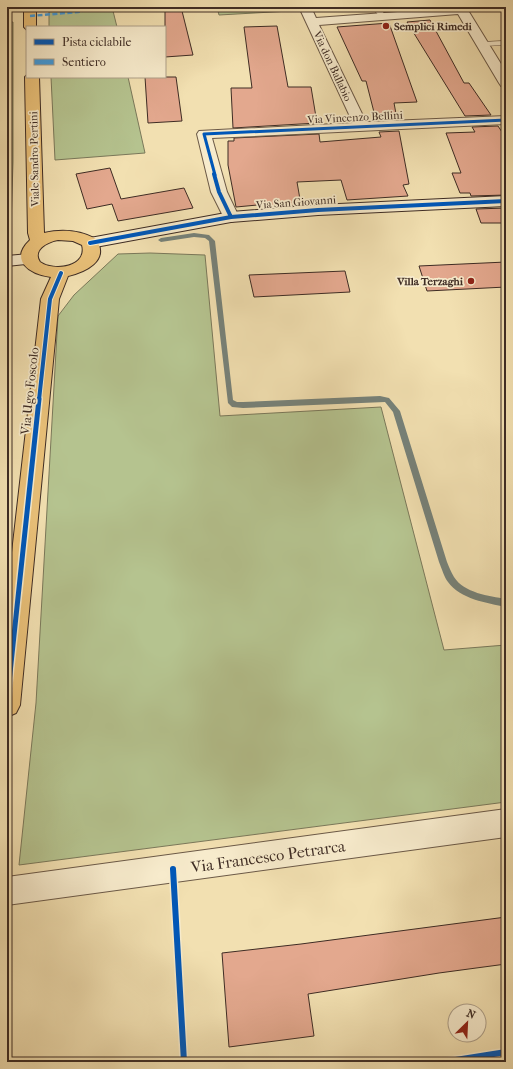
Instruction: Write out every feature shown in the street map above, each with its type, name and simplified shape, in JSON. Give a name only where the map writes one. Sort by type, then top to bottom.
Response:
[{"type":"main road","points":[[30,7],[30,26]]},
{"type":"main road","name":"Viale Sandro Pertini","points":[[32,78],[36,233],[39,242]]},
{"type":"main road","points":[[58,235],[72,235],[90,243],[92,253],[89,260],[77,268],[61,273],[39,270],[32,265],[29,259],[29,254],[32,247],[39,242],[58,235]]},
{"type":"main road","name":"Via Ugo Foscolo","points":[[7,705],[50,299],[61,273]]},
{"type":"street","name":"Via don Ballabio","points":[[305,7],[361,126]]},
{"type":"street","points":[[312,22],[378,12],[461,8],[506,83]]},
{"type":"street","name":"Via Vincenzo Bellini","points":[[230,217],[219,192],[204,134],[506,120]]},
{"type":"street","name":"Via San Giovanni","points":[[90,243],[230,217],[318,210],[506,201]]},
{"type":"street","points":[[7,261],[29,259]]},
{"type":"street","name":"Via Francesco Petrarca","points":[[7,891],[506,823]]},
{"type":"lane","points":[[483,44],[506,43]]},
{"type":"green space","points":[[49,7],[112,7],[117,26],[49,26]]},
{"type":"green space","points":[[217,7],[289,7],[290,11],[219,15]]},
{"type":"green space","points":[[7,22],[13,22],[13,162],[11,225],[7,230]]},
{"type":"green space","points":[[51,78],[128,78],[145,153],[55,160]]},
{"type":"green space","points":[[150,253],[205,255],[220,416],[381,407],[444,650],[506,645],[506,802],[19,865],[36,703],[58,316],[74,295],[118,254]]},
{"type":"building","points":[[165,7],[181,7],[193,55],[166,57]]},
{"type":"building","points":[[430,20],[464,83],[469,83],[491,115],[465,116],[407,22]]},
{"type":"building","points":[[389,23],[417,102],[394,103],[397,119],[376,120],[366,81],[362,81],[337,27]]},
{"type":"building","points":[[277,26],[288,87],[311,87],[317,123],[233,128],[231,88],[252,88],[244,27]]},
{"type":"building","points":[[176,77],[182,121],[148,123],[145,78]]},
{"type":"building","points":[[498,126],[506,138],[506,195],[471,196],[470,193],[460,193],[452,173],[461,173],[446,133],[475,132],[472,127]]},
{"type":"building","points":[[399,131],[409,184],[403,185],[408,196],[347,200],[341,180],[297,182],[301,205],[268,207],[268,204],[236,207],[228,165],[228,141],[234,141],[234,138],[319,134],[320,142],[381,137],[379,132]]},
{"type":"building","points":[[110,168],[121,199],[184,188],[193,208],[118,221],[112,204],[87,209],[76,174]]},
{"type":"building","points":[[506,208],[506,223],[481,223],[476,209]]},
{"type":"building","points":[[506,262],[506,287],[427,291],[419,266]]},
{"type":"building","points":[[345,271],[350,292],[254,297],[249,275]]},
{"type":"building","points":[[506,917],[506,964],[308,994],[314,1036],[229,1047],[222,953]]},
{"type":"waterway","points":[[161,240],[194,235],[207,236],[212,241],[230,401],[235,405],[243,405],[380,399],[387,400],[396,411],[443,562],[451,580],[462,590],[476,596],[506,603]]},
{"type":"marked path","points":[[30,16],[78,12],[98,7]]},
{"type":"cycle path","points":[[231,217],[219,192],[204,134],[506,120]]},
{"type":"cycle path","points":[[90,243],[231,217],[318,210],[506,201]]},
{"type":"cycle path","points":[[7,705],[50,299],[61,273]]},
{"type":"cycle path","points":[[173,869],[184,1062]]},
{"type":"cycle path","points":[[443,1062],[506,1052]]},
{"type":"place","name":"Semplici Rimedi","points":[[386,26]]},
{"type":"place","name":"Villa Terzaghi","points":[[471,281]]}]
